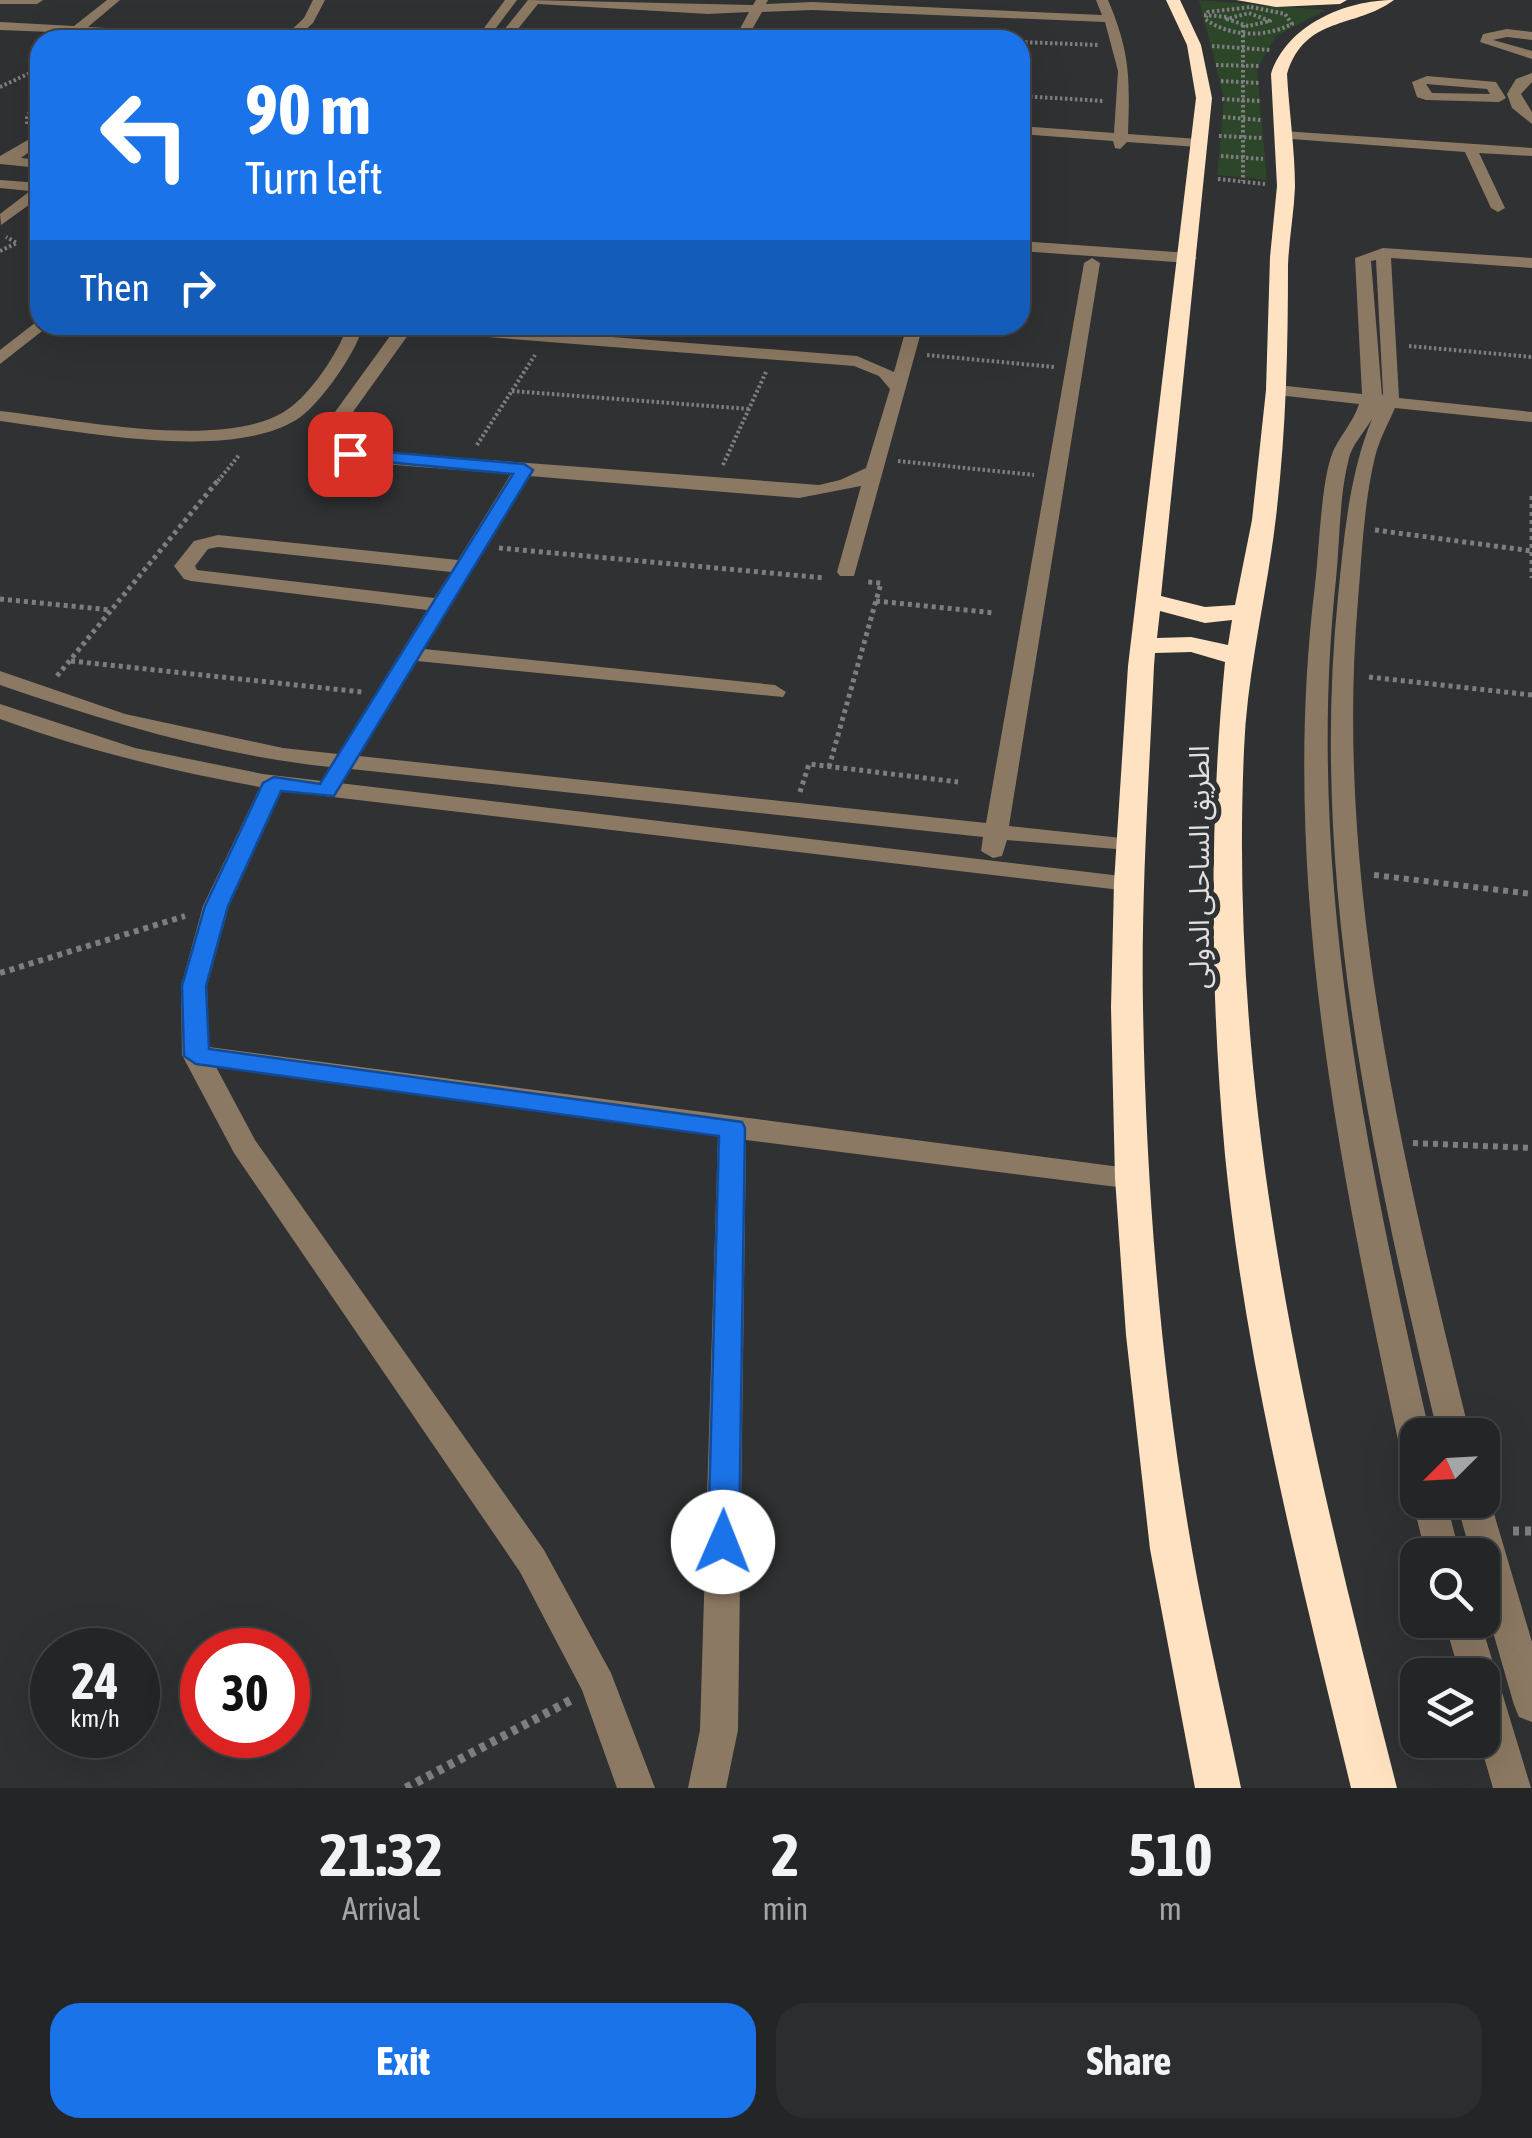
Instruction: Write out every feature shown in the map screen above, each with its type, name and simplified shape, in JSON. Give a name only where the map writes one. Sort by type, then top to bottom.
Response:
[{"type":"highway","points":[[1173,0],[1199,116],[1188,264],[1143,648],[1129,883],[1127,1007],[1132,1178],[1144,1335],[1171,1549],[1218,1788]]},
{"type":"highway","points":[[1244,0],[1340,0]]},
{"type":"highway","points":[[1283,116],[1315,27],[1387,0]]},
{"type":"highway","name":"الطريق الساحلى الدولى","points":[[1283,116],[1277,384],[1264,520],[1238,658],[1230,752],[1230,1014],[1242,1158],[1270,1335],[1312,1538],[1374,1788]]},
{"type":"highway","points":[[1148,600],[1184,612],[1246,612]]},
{"type":"highway","points":[[1143,648],[1191,644],[1238,658]]},
{"type":"street","points":[[0,0],[38,0]]},
{"type":"street","points":[[77,30],[114,0]]},
{"type":"street","points":[[298,30],[319,0]]},
{"type":"street","points":[[490,30],[511,0]]},
{"type":"street","points":[[511,30],[535,0],[708,10],[760,4],[896,5],[1111,19]]},
{"type":"street","points":[[1102,0],[1120,46],[1124,103],[1120,141]]},
{"type":"street","points":[[746,30],[760,4]]},
{"type":"street","points":[[499,20],[520,21]]},
{"type":"street","points":[[0,29],[38,30]]},
{"type":"street","points":[[0,29],[30,32]]},
{"type":"street","points":[[1532,36],[1496,34],[1486,42],[1532,54]]},
{"type":"street","points":[[1532,76],[1521,82],[1514,94],[1517,106],[1532,120]]},
{"type":"street","points":[[1498,92],[1499,98],[1490,101],[1431,97],[1422,94],[1419,82],[1484,83],[1498,92],[1514,94]]},
{"type":"street","points":[[1030,138],[1120,141],[1199,116]]},
{"type":"street","points":[[1283,116],[1470,150],[1532,152]]},
{"type":"street","points":[[1030,131],[1120,141]]},
{"type":"street","points":[[3,163],[30,144]]},
{"type":"street","points":[[1470,150],[1498,208]]},
{"type":"street","points":[[3,163],[30,164]]},
{"type":"street","points":[[3,163],[30,170]]},
{"type":"street","points":[[0,184],[30,188]]},
{"type":"street","points":[[1,220],[30,197]]},
{"type":"street","points":[[1030,247],[1188,264]]},
{"type":"street","points":[[1383,252],[1389,344],[1366,456],[1341,674],[1348,872],[1355,948],[1387,1141],[1434,1364],[1449,1418]]},
{"type":"street","points":[[1410,1418],[1382,1300],[1340,1066],[1324,944],[1314,762],[1320,631],[1340,456],[1381,396],[1363,258],[1383,252],[1532,263]]},
{"type":"street","points":[[1030,259],[1092,264],[1188,264]]},
{"type":"street","points":[[990,866],[1092,264]]},
{"type":"street","points":[[0,359],[30,333]]},
{"type":"street","points":[[0,416],[200,435],[248,431],[286,420],[302,407],[348,347],[352,335]]},
{"type":"street","points":[[400,335],[331,430],[329,440],[336,448],[350,454],[524,470],[822,491],[843,487],[876,465]]},
{"type":"street","points":[[522,335],[857,361],[886,372],[899,388]]},
{"type":"street","points":[[651,345],[656,335]]},
{"type":"street","points":[[850,578],[876,465],[913,335]]},
{"type":"street","points":[[1277,384],[1532,417]]},
{"type":"street","points":[[1381,396],[1532,406]]},
{"type":"street","points":[[326,791],[524,470]]},
{"type":"street","points":[[441,605],[191,575],[184,566],[201,545],[212,541],[464,566]]},
{"type":"street","points":[[394,600],[418,562]]},
{"type":"street","points":[[410,654],[775,692]]},
{"type":"street","points":[[0,678],[119,719],[226,744],[345,762],[1131,846]]},
{"type":"street","points":[[0,710],[126,752],[326,791],[1129,883]]},
{"type":"street","points":[[274,783],[216,906],[194,986],[196,1056],[244,1146],[532,1561],[598,1685],[636,1788]]},
{"type":"street","points":[[196,1056],[1132,1178]]},
{"type":"street","points":[[708,1788],[719,1730],[732,1128]]},
{"type":"street","points":[[1477,1518],[1532,1705]]},
{"type":"street","points":[[1500,1748],[1512,1788]]},
{"type":"path","points":[[1243,181],[1240,48],[1244,25]]},
{"type":"path","points":[[1030,42],[1120,46]]},
{"type":"path","points":[[1199,116],[1240,48]]},
{"type":"path","points":[[1240,48],[1283,116]]},
{"type":"path","points":[[1199,116],[1240,66]]},
{"type":"path","points":[[1240,66],[1283,116]]},
{"type":"path","points":[[0,87],[30,73]]},
{"type":"path","points":[[1199,116],[1241,82]]},
{"type":"path","points":[[1241,82],[1283,116]]},
{"type":"path","points":[[1030,97],[1124,103]]},
{"type":"path","points":[[1199,116],[1241,100],[1283,116]]},
{"type":"path","points":[[1199,116],[1283,116]]},
{"type":"path","points":[[1199,116],[1242,137]]},
{"type":"path","points":[[1199,116],[1242,158]]},
{"type":"path","points":[[1199,116],[1243,181]]},
{"type":"path","points":[[1242,137],[1283,116]]},
{"type":"path","points":[[1242,158],[1283,116]]},
{"type":"path","points":[[1243,181],[1283,116]]},
{"type":"path","points":[[0,237],[11,238],[17,244],[0,252]]},
{"type":"path","points":[[464,464],[547,337]]},
{"type":"path","points":[[1389,344],[1532,357]]},
{"type":"path","points":[[714,486],[774,354]]},
{"type":"path","points":[[908,354],[1075,369]]},
{"type":"path","points":[[512,391],[749,409]]},
{"type":"path","points":[[42,694],[248,445],[248,431]]},
{"type":"path","points":[[876,465],[1056,478]]},
{"type":"path","points":[[1532,496],[1532,578]]},
{"type":"path","points":[[1356,528],[1531,551]]},
{"type":"path","points":[[477,546],[850,578],[880,584],[828,766]]},
{"type":"path","points":[[0,598],[111,610]]},
{"type":"path","points":[[876,602],[994,613]]},
{"type":"path","points":[[70,661],[386,695]]},
{"type":"path","points":[[1341,674],[1532,695]]},
{"type":"path","points":[[793,812],[809,764],[958,782]]},
{"type":"path","points":[[1348,872],[1532,894]]},
{"type":"path","points":[[0,973],[216,906]]},
{"type":"path","points":[[1387,1141],[1532,1148]]},
{"type":"path","points":[[406,1788],[598,1685]]},
{"type":"green space","points":[[1199,0],[1326,10],[1276,36],[1257,69],[1267,180],[1217,175],[1224,99]]},
{"type":"route","points":[[350,454],[524,470],[326,791],[274,783],[216,906],[194,986],[196,1056],[732,1128],[723,1542]]}]
